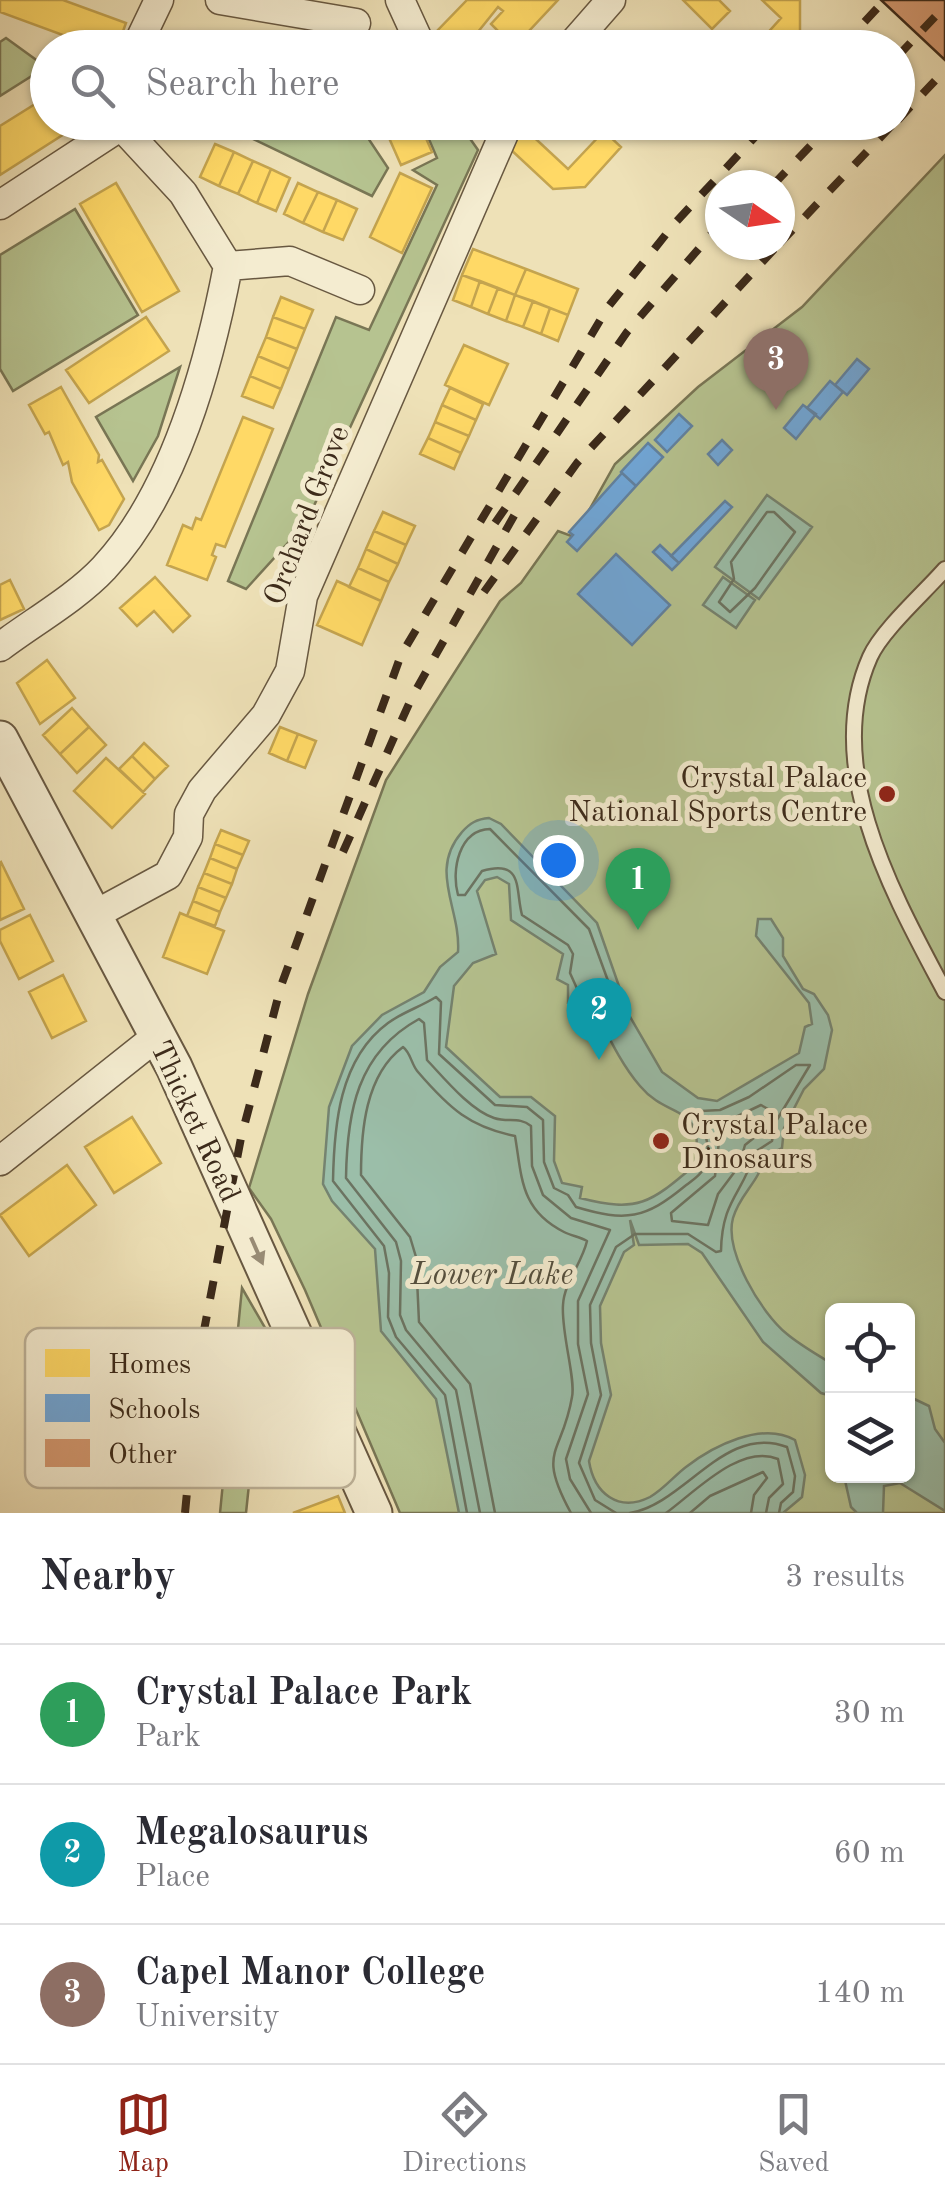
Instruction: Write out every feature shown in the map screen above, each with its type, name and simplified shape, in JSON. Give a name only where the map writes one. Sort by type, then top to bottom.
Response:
[{"type":"street","points":[[145,30],[159,0]]},
{"type":"street","points":[[220,0],[356,24]]},
{"type":"street","points":[[585,30],[610,0]]},
{"type":"street","points":[[407,4],[416,30]]},
{"type":"street","points":[[0,206],[97,140]]},
{"type":"street","points":[[0,646],[102,570],[147,509],[185,424],[213,343],[228,266],[184,193],[135,140]]},
{"type":"street","name":"Orchard Grove","points":[[96,914],[168,875],[188,837],[190,814],[202,790],[266,714],[290,671],[303,596],[492,140]]},
{"type":"street","points":[[228,266],[290,261],[360,290]]},
{"type":"street","name":"Thicket Road","points":[[0,738],[174,1066],[291,1328]]},
{"type":"street","points":[[0,1161],[156,1037]]},
{"type":"street","name":"Thicket Road","points":[[355,1471],[374,1513]]},
{"type":"lane","points":[[945,569],[871,656],[856,720],[860,800],[912,929],[945,992]]},
{"type":"shaded area","points":[[6,38],[30,55],[30,77],[0,96],[0,42]]},
{"type":"shaded area","points":[[255,140],[369,140],[388,168],[372,196]]},
{"type":"shaded area","points":[[429,140],[471,140],[478,150],[306,523],[246,589],[228,581],[336,317],[369,330],[437,185],[413,170],[437,158]]},
{"type":"shaded area","points":[[945,155],[945,1513],[400,1513],[355,1407],[355,1328],[321,1328],[271,1219],[249,1188],[308,994],[386,780],[500,601],[521,583],[558,531],[574,537],[615,464],[698,387],[802,307]]},
{"type":"shaded area","points":[[75,209],[138,315],[13,391],[0,369],[0,255]]},
{"type":"shaded area","points":[[180,367],[158,436],[133,481],[96,417]]},
{"type":"shaded area","points":[[242,1288],[265,1328],[238,1328]]},
{"type":"shaded area","points":[[222,1488],[249,1488],[246,1513],[220,1513]]},
{"type":"water","points":[[767,495],[812,527],[759,599],[715,567]]},
{"type":"water","points":[[723,577],[755,600],[736,628],[703,605]]},
{"type":"water","name":"Lower Lake","points":[[489,818],[501,824],[597,923],[629,1015],[662,1072],[698,1098],[717,1101],[799,1053],[805,1027],[812,1024],[809,1003],[756,936],[758,919],[771,919],[783,938],[783,956],[803,989],[814,994],[828,1015],[832,1030],[824,1069],[804,1089],[784,1128],[782,1148],[764,1157],[736,1209],[732,1232],[739,1264],[766,1312],[792,1338],[825,1359],[825,1394],[763,1342],[702,1253],[688,1244],[639,1245],[630,1220],[634,1245],[624,1252],[600,1306],[601,1343],[611,1395],[589,1461],[602,1491],[628,1503],[650,1497],[710,1451],[738,1438],[768,1433],[795,1440],[805,1475],[802,1497],[783,1513],[459,1513],[436,1399],[381,1331],[375,1249],[332,1201],[323,1184],[329,1107],[352,1046],[382,1015],[424,992],[440,967],[458,952],[447,861],[462,832],[474,822]],"holes":[[[497,877],[509,884],[511,920],[563,954],[557,979],[568,985],[568,1003],[593,1006],[620,1058],[640,1086],[682,1115],[695,1131],[695,1165],[654,1196],[617,1205],[580,1198],[582,1187],[562,1183],[554,1161],[555,1116],[531,1097],[500,1097],[446,1047],[454,986],[473,963],[496,954],[477,891],[485,880]]]},
{"type":"water","points":[[915,1399],[929,1406],[935,1429],[945,1443],[945,1511],[900,1483],[915,1483]]},
{"type":"water","points":[[846,1483],[900,1483],[884,1486],[883,1513],[857,1513],[851,1507]]},
{"type":"building: Homes","points":[[0,0],[63,0],[126,23],[123,30],[49,30],[0,12]]},
{"type":"building: Homes","points":[[467,0],[558,0],[530,30],[497,30],[491,24],[503,11],[498,7],[479,30],[438,30]]},
{"type":"building: Homes","points":[[683,0],[719,0],[730,11],[712,29]]},
{"type":"building: Homes","points":[[762,0],[800,0],[800,30],[770,30],[781,18]]},
{"type":"building: Homes","points":[[30,107],[30,140],[55,140],[0,175],[0,126]]},
{"type":"building: Homes","points":[[390,140],[427,140],[432,152],[401,165]]},
{"type":"building: Homes","points":[[513,140],[537,140],[568,169],[595,140],[614,140],[621,147],[585,187],[553,189],[507,146]]},
{"type":"building: Homes","points":[[215,144],[234,152],[219,186],[200,177]]},
{"type":"building: Homes","points":[[234,152],[253,161],[238,194],[219,186]]},
{"type":"building: Homes","points":[[253,161],[271,169],[257,203],[238,194]]},
{"type":"building: Homes","points":[[271,169],[290,178],[276,211],[257,203]]},
{"type":"building: Homes","points":[[400,173],[432,188],[402,253],[370,237]]},
{"type":"building: Homes","points":[[116,183],[179,291],[142,312],[80,204]]},
{"type":"building: Homes","points":[[298,183],[318,192],[303,223],[284,214]]},
{"type":"building: Homes","points":[[318,192],[337,200],[323,232],[303,223]]},
{"type":"building: Homes","points":[[337,200],[357,209],[343,240],[323,232]]},
{"type":"building: Homes","points":[[473,249],[526,269],[515,295],[462,275]]},
{"type":"building: Homes","points":[[526,269],[578,289],[568,315],[515,295]]},
{"type":"building: Homes","points":[[462,275],[480,281],[471,307],[453,300]]},
{"type":"building: Homes","points":[[480,281],[498,288],[488,314],[471,307]]},
{"type":"building: Homes","points":[[498,288],[515,295],[506,321],[488,314]]},
{"type":"building: Homes","points":[[515,295],[533,301],[523,327],[506,321]]},
{"type":"building: Homes","points":[[281,297],[313,310],[305,329],[273,317]]},
{"type":"building: Homes","points":[[533,301],[550,308],[541,334],[523,327]]},
{"type":"building: Homes","points":[[550,308],[568,315],[558,341],[541,334]]},
{"type":"building: Homes","points":[[146,317],[169,351],[89,403],[66,370]]},
{"type":"building: Homes","points":[[273,317],[305,329],[297,349],[266,337]]},
{"type":"building: Homes","points":[[266,337],[297,349],[289,369],[258,356]]},
{"type":"building: Homes","points":[[464,345],[508,364],[489,405],[445,385]]},
{"type":"building: Homes","points":[[258,356],[289,369],[281,389],[250,376]]},
{"type":"building: Homes","points":[[250,376],[281,389],[273,408],[242,396]]},
{"type":"building: Homes","points":[[61,387],[99,455],[98,462],[102,460],[124,499],[109,525],[99,530],[72,482],[68,462],[63,465],[49,432],[45,434],[29,405]]},
{"type":"building: Homes","points":[[450,388],[483,404],[476,420],[442,405]]},
{"type":"building: Homes","points":[[442,405],[476,420],[469,436],[435,422]]},
{"type":"building: Homes","points":[[243,417],[273,429],[225,547],[216,544],[212,555],[216,557],[207,580],[167,565],[183,525],[192,529],[196,518],[201,520]]},
{"type":"building: Homes","points":[[435,422],[469,436],[461,453],[428,438]]},
{"type":"building: Homes","points":[[428,438],[461,453],[454,469],[420,454]]},
{"type":"building: Homes","points":[[383,512],[415,526],[406,545],[374,531]]},
{"type":"building: Homes","points":[[374,531],[406,545],[398,564],[366,549]]},
{"type":"building: Homes","points":[[366,549],[398,564],[389,582],[358,568]]},
{"type":"building: Homes","points":[[358,568],[389,582],[381,601],[349,587]]},
{"type":"building: Homes","points":[[155,577],[190,616],[173,632],[154,611],[137,626],[120,608]]},
{"type":"building: Homes","points":[[10,580],[24,609],[0,620],[0,585]]},
{"type":"building: Homes","points":[[337,581],[381,601],[362,645],[317,625]]},
{"type":"building: Homes","points":[[47,660],[75,698],[40,724],[17,683]]},
{"type":"building: Homes","points":[[72,708],[89,727],[60,754],[43,735]]},
{"type":"building: Homes","points":[[89,727],[106,745],[77,773],[60,754]]},
{"type":"building: Homes","points":[[280,727],[298,734],[287,761],[269,753]]},
{"type":"building: Homes","points":[[298,734],[316,741],[305,768],[287,761]]},
{"type":"building: Homes","points":[[144,743],[168,766],[155,779],[132,756]]},
{"type":"building: Homes","points":[[132,756],[155,779],[143,792],[119,769]]},
{"type":"building: Homes","points":[[106,758],[145,794],[112,828],[74,791]]},
{"type":"building: Homes","points":[[221,830],[249,841],[243,855],[215,844]]},
{"type":"building: Homes","points":[[215,844],[243,855],[237,869],[210,858]]},
{"type":"building: Homes","points":[[210,858],[237,869],[232,884],[204,873]]},
{"type":"building: Homes","points":[[0,863],[24,909],[0,920]]},
{"type":"building: Homes","points":[[204,873],[232,884],[226,898],[198,887]]},
{"type":"building: Homes","points":[[198,887],[226,898],[220,912],[193,901]]},
{"type":"building: Homes","points":[[193,901],[220,912],[215,926],[187,916]]},
{"type":"building: Homes","points":[[180,913],[224,931],[207,974],[163,957]]},
{"type":"building: Homes","points":[[30,915],[53,961],[19,979],[0,941],[0,930]]},
{"type":"building: Homes","points":[[63,975],[86,1021],[52,1038],[29,992]]},
{"type":"building: Homes","points":[[132,1117],[161,1163],[114,1193],[85,1147]]},
{"type":"building: Homes","points":[[67,1165],[96,1205],[29,1256],[0,1215]]},
{"type":"building: Homes","points":[[338,1496],[345,1513],[293,1513]]},
{"type":"building: Schools","points":[[857,359],[869,369],[847,395],[835,385]]},
{"type":"building: Schools","points":[[830,381],[843,392],[820,419],[807,408]]},
{"type":"building: Schools","points":[[803,405],[816,414],[796,439],[784,428]]},
{"type":"building: Schools","points":[[679,414],[692,426],[667,452],[655,440]]},
{"type":"building: Schools","points":[[722,440],[732,450],[718,465],[708,454]]},
{"type":"building: Schools","points":[[648,443],[663,457],[636,486],[621,472]]},
{"type":"building: Schools","points":[[622,473],[636,486],[577,551],[567,542],[573,535],[569,532]]},
{"type":"building: Schools","points":[[725,501],[732,507],[679,563],[671,556]]},
{"type":"building: Schools","points":[[660,545],[679,563],[672,570],[653,552]]},
{"type":"building: Schools","points":[[616,554],[670,605],[632,645],[578,594]]},
{"type":"building: Other","points":[[881,0],[945,0],[945,60],[915,30]]},
{"type":"railway","points":[[857,30],[885,0]]},
{"type":"railway","points":[[915,38],[945,6]]},
{"type":"railway","points":[[915,102],[945,70]]},
{"type":"railway","points":[[204,1328],[241,1138],[281,986],[401,655],[608,307],[675,223],[752,140]]},
{"type":"railway","points":[[787,170],[816,140]]},
{"type":"railway","points":[[795,227],[878,140]]},
{"type":"railway","points":[[495,523],[627,332],[705,241]]},
{"type":"railway","points":[[484,592],[577,463],[764,260]]},
{"type":"railway","points":[[343,852],[412,697],[515,514]]},
{"type":"railway","points":[[185,1513],[187,1488]]},
{"type":"place","name":"Capel Manor College","points":[[776,410]]},
{"type":"place","name":"Crystal Palace National Sports Centre","points":[[887,794]]},
{"type":"place","name":"Crystal Palace Park","points":[[638,930]]},
{"type":"place","name":"Megalosaurus","points":[[599,1060]]},
{"type":"place","name":"Crystal Palace Dinosaurs","points":[[661,1141]]}]
